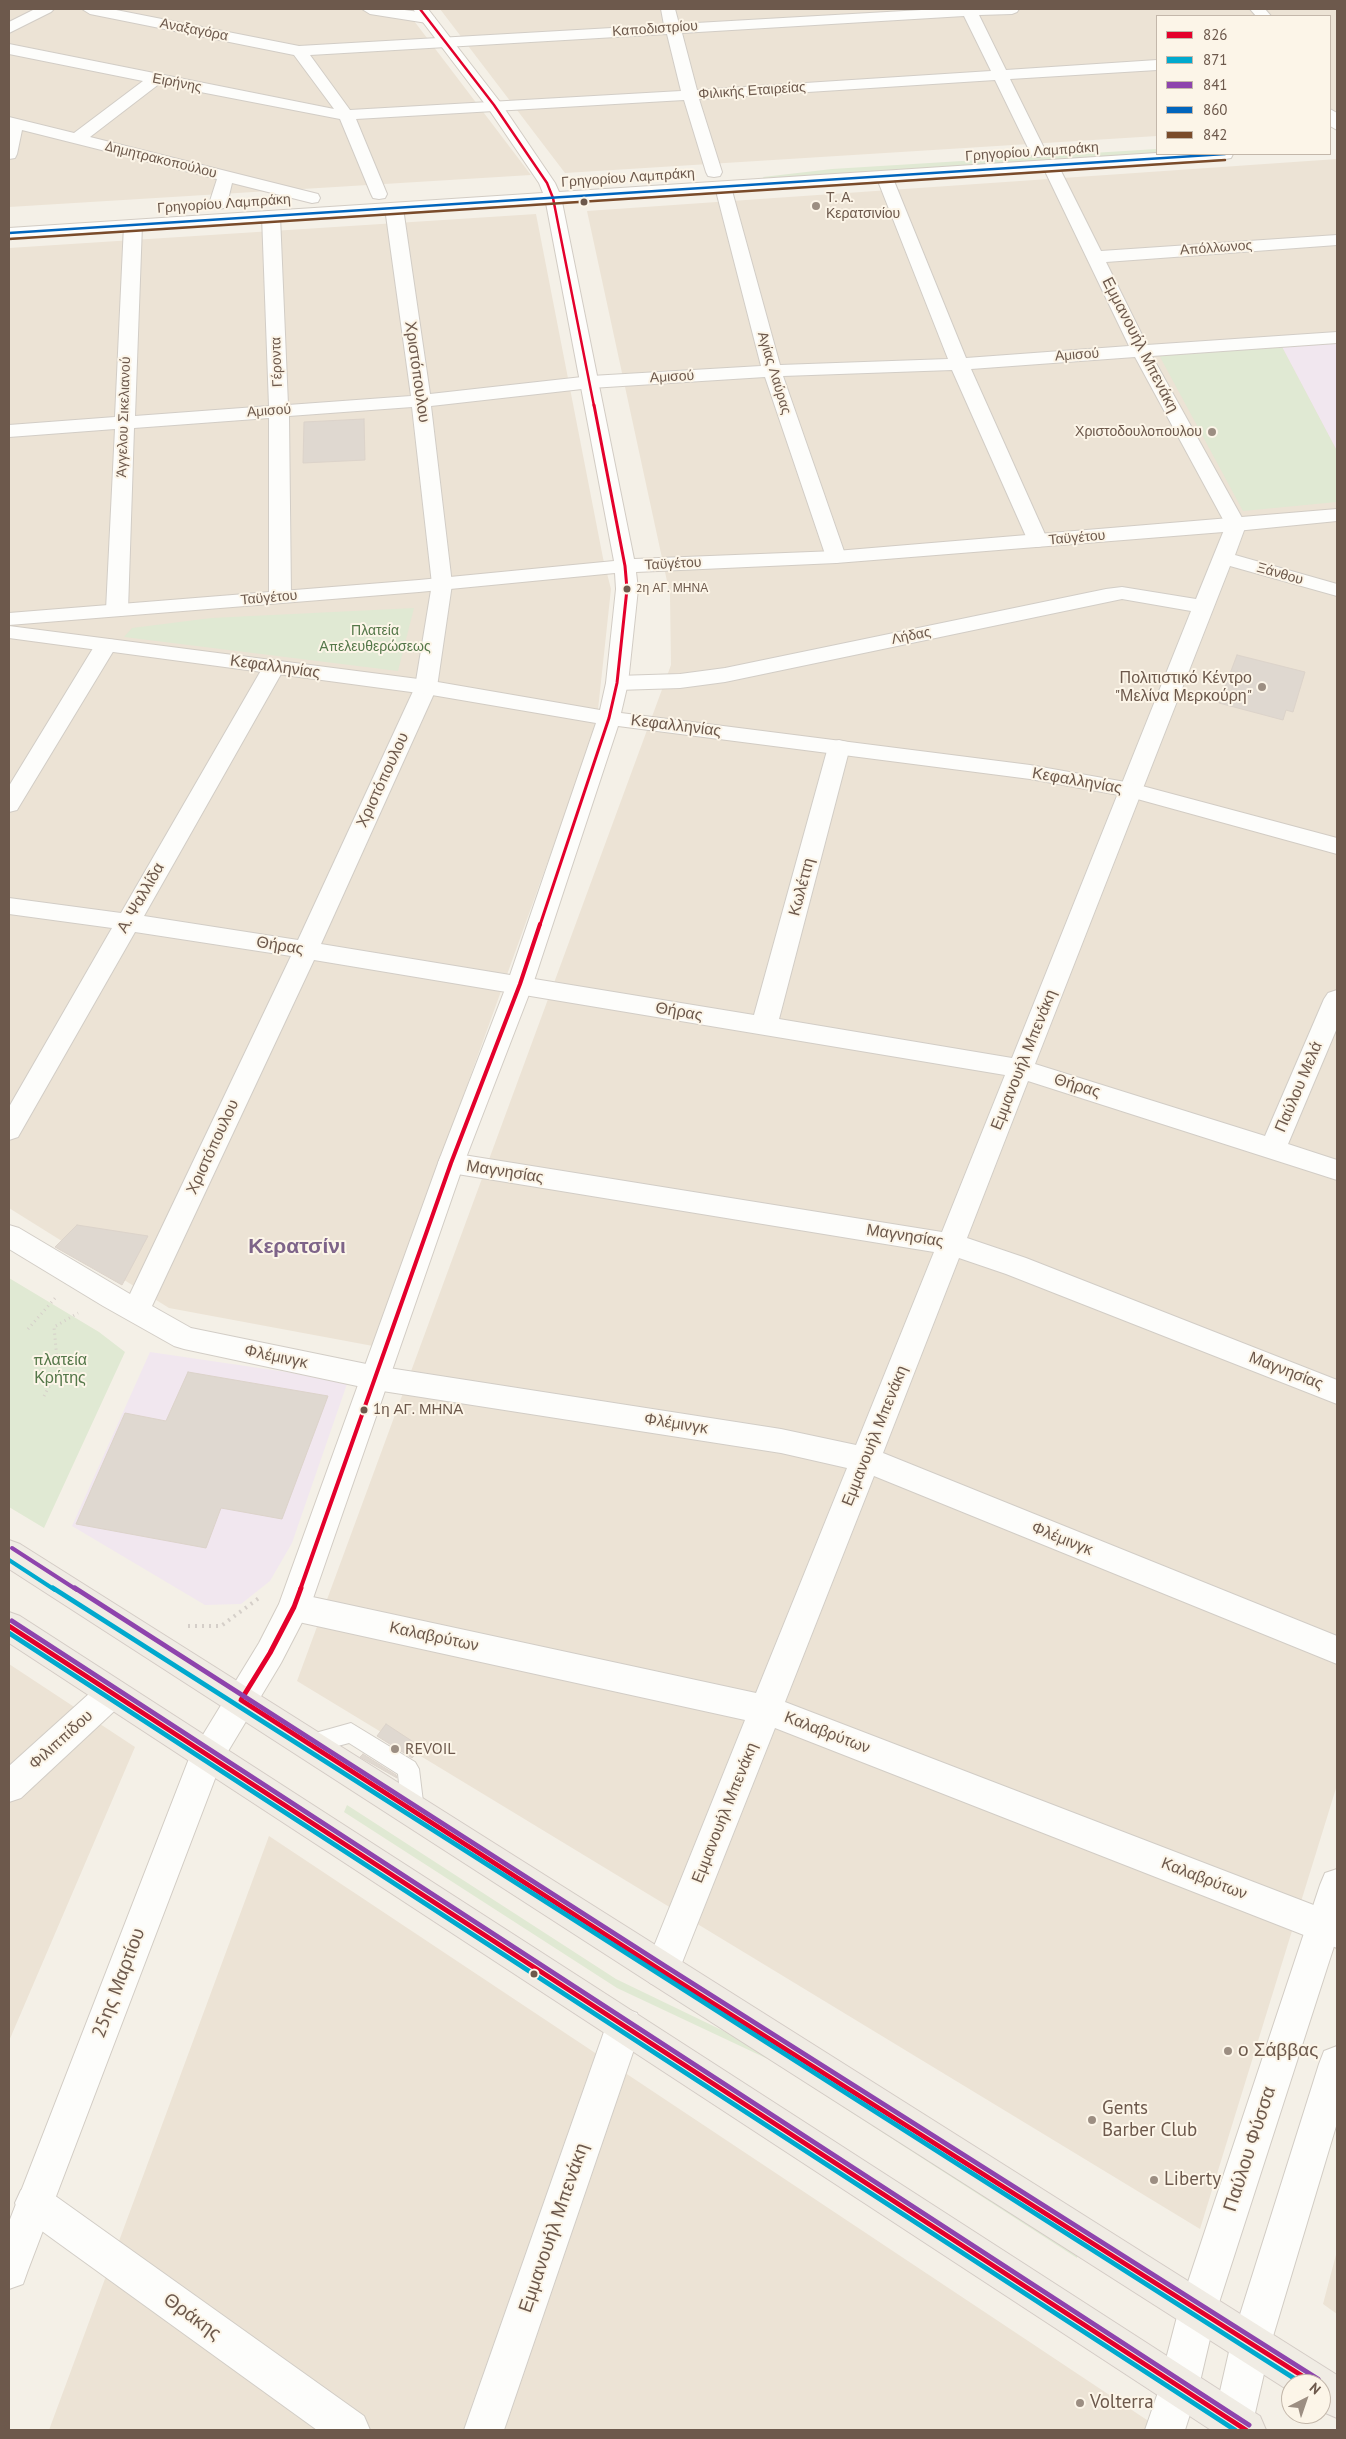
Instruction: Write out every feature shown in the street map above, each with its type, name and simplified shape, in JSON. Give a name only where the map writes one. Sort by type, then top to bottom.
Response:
[{"type":"main road","points":[[9,1554],[413,1810],[662,1972],[1299,2374]]},
{"type":"main road","points":[[9,1626],[1179,2386],[1236,2427]]},
{"type":"street","points":[[9,28],[46,9]]},
{"type":"street","name":"Αναξαγόρα","points":[[90,9],[299,51]]},
{"type":"street","points":[[370,9],[424,13],[494,105],[550,191]]},
{"type":"street","name":"Αγίας Λαύρας","points":[[668,9],[690,95],[718,180],[772,371],[836,557]]},
{"type":"street","name":"Καποδιστρίου","points":[[299,51],[674,28],[820,14],[1012,9]]},
{"type":"street","points":[[969,10],[1038,152]]},
{"type":"street","name":"Ειρήνης","points":[[9,49],[329,114],[346,115]]},
{"type":"street","name":"Χριστόπουλου","points":[[136,1311],[306,950],[426,687],[442,584],[421,401],[387,201],[346,115],[299,51]]},
{"type":"street","name":"Φιλικής Εταιρείας","points":[[346,115],[1156,65]]},
{"type":"street","points":[[77,139],[156,79]]},
{"type":"street","points":[[9,154],[12,122]]},
{"type":"street","name":"Δημητρακοπούλου","points":[[12,122],[312,198]]},
{"type":"street","name":"Γρηγορίου Λαμπράκη","points":[[9,233],[271,216],[387,201],[718,180],[1038,152],[1156,144]]},
{"type":"street","name":"Γρηγορίου Λαμπράκη","points":[[718,180],[884,176],[1209,155]]},
{"type":"street","name":"Εμμανουήλ Μπενάκη","points":[[662,1972],[1236,525],[1140,350],[1050,165]]},
{"type":"street","points":[[218,204],[226,176]]},
{"type":"street","points":[[884,176],[902,226],[935,299],[959,364],[1038,541]]},
{"type":"street","name":"25ης Μαρτίου","points":[[9,2270],[207,1756],[270,1654],[294,1607],[451,1163],[520,984],[609,718],[617,683],[627,589],[626,566],[591,382],[550,191]]},
{"type":"street","name":"Γρηγορίου Λαμπράκη","points":[[9,217],[312,198],[387,201]]},
{"type":"street","name":"Γέροντα","points":[[271,216],[278,411],[280,597]]},
{"type":"street","name":"Άγγελου Σικελιανού","points":[[118,610],[133,225]]},
{"type":"street","name":"Απόλλωνος","points":[[1096,257],[1337,240]]},
{"type":"street","name":"Αμισού","points":[[9,431],[421,401],[591,382],[772,371],[959,364],[1337,337]]},
{"type":"street","name":"Ταϋγέτου","points":[[9,619],[442,584],[626,566],[836,557],[1236,525],[1337,515]]},
{"type":"street","name":"Ξάνθου","points":[[1223,558],[1337,590]]},
{"type":"street","name":"Λήδας","points":[[617,683],[680,681],[725,675],[1106,595],[1122,593],[1204,607]]},
{"type":"street","name":"Κεφαλληνίας","points":[[9,632],[426,687],[609,718],[1030,772],[1131,790],[1337,846]]},
{"type":"street","points":[[9,805],[106,645]]},
{"type":"street","name":"Α. Ψαλλίδα","points":[[9,1130],[274,667]]},
{"type":"street","name":"Κωλέττη","points":[[764,1026],[839,747]]},
{"type":"street","name":"Θήρας","points":[[9,906],[127,922],[520,984],[971,1059],[1021,1069],[1337,1170]]},
{"type":"street","name":"Παύλου Μελά","points":[[1272,1148],[1337,999]]},
{"type":"street","name":"Μαγνησίας","points":[[451,1163],[951,1244],[1016,1266],[1337,1392]]},
{"type":"street","name":"Φλέμινγκ","points":[[9,1236],[184,1338],[376,1378],[781,1440],[866,1459],[1337,1650]]},
{"type":"street","name":"Καλαβρύτων","points":[[294,1607],[766,1710],[1331,1928]]},
{"type":"street","name":"Φιλιππίδου","points":[[9,1787],[112,1693]]},
{"type":"street","name":"Παύλου Φύσσα","points":[[1165,2430],[1179,2386],[1198,2309],[1331,1928],[1337,1885]]},
{"type":"street","name":"Εμμανουήλ Μπενάκη","points":[[484,2430],[624,2026]]},
{"type":"street","points":[[1236,2427],[1251,2343],[1337,2064]]},
{"type":"street","name":"Θράκης","points":[[34,2203],[350,2430]]},
{"type":"path","points":[[44,1396],[58,1370],[54,1327],[84,1309]]},
{"type":"path","points":[[180,1622],[189,1627],[221,1626],[251,1606],[265,1592],[294,1607]]},
{"type":"shaded area","points":[[9,9],[405,9],[531,175],[9,207]]},
{"type":"shaded area","points":[[440,9],[1337,9],[1337,125],[1331,125],[1331,15],[1156,15],[1156,136],[565,173]]},
{"type":"shaded area","points":[[1337,159],[1337,1785],[1200,2229],[297,1681],[671,665],[670,595],[587,211]]},
{"type":"shaded area","points":[[536,214],[603,558],[611,589],[596,728],[373,1346],[169,1308],[9,1208],[9,248]]},
{"type":"shaded area","points":[[1337,342],[1337,451],[1282,347]]},
{"type":"shaded area","points":[[150,1352],[348,1381],[292,1543],[270,1581],[241,1604],[205,1605],[72,1526]]},
{"type":"shaded area","points":[[9,1664],[135,1747],[9,2041]]},
{"type":"shaded area","points":[[269,1836],[1162,2430],[49,2430]]},
{"type":"shaded area","points":[[1337,2251],[1337,2314],[1323,2304]]},
{"type":"green space","points":[[1156,149],[1156,154],[764,179],[763,177],[832,169]]},
{"type":"green space","points":[[1282,347],[1337,451],[1337,502],[1243,511],[1159,355]]},
{"type":"green space","name":"Πλατεία Απελευθερώσεως","points":[[414,608],[398,671],[124,637],[132,628],[211,618]]},
{"type":"green space","name":"πλατεία Κρήτης","points":[[9,1278],[99,1332],[125,1352],[44,1528],[9,1507]]},
{"type":"green space","points":[[347,1805],[616,1979],[761,2049],[1078,2251],[1077,2258],[770,2060],[617,1988],[344,1812]]},
{"type":"building","points":[[364,419],[365,460],[303,463],[304,422]]},
{"type":"building","name":"Πολιτιστικό Κέντρο \"Μελίνα Μερκούρη\"","points":[[1237,655],[1305,672],[1293,712],[1286,710],[1283,720],[1219,703]]},
{"type":"building","points":[[77,1225],[148,1236],[122,1285],[55,1247]]},
{"type":"building","points":[[188,1372],[328,1396],[282,1519],[221,1508],[206,1548],[76,1524],[125,1413],[166,1421]]},
{"type":"building","points":[[386,1724],[421,1747],[412,1758],[377,1736]]},
{"type":"building","points":[[363,1754],[396,1775],[397,1778],[360,1757]]},
{"type":"transit line","name":"826","points":[[420,9],[494,105],[547,183],[553,198],[625,566],[627,589],[617,683],[609,718],[520,984],[451,1163],[294,1607],[270,1653],[241,1700],[662,1971],[1299,2374]]},
{"type":"transit line","name":"860","points":[[9,233],[1210,155]]},
{"type":"transit line","name":"842","points":[[9,239],[1225,160]]},
{"type":"transit line","name":"841","points":[[12,1548],[665,1966],[1310,2374]]},
{"type":"transit line","name":"871","points":[[9,1560],[659,1976],[1287,2374]]},
{"type":"transit line","name":"841","points":[[12,1621],[1249,2425]]},
{"type":"transit line","name":"826","points":[[9,1626],[1246,2430]]},
{"type":"transit line","name":"871","points":[[9,1633],[1235,2430]]},
{"type":"place","name":"Τ. Α. Κερατσινίου","points":[[816,206]]},
{"type":"place","name":"Χριστοδουλοπουλου","points":[[1212,432]]},
{"type":"place","name":"2η ΑΓ. ΜΗΝΑ","points":[[627,589]]},
{"type":"place","name":"Πολιτιστικό Κέντρο \"Μελίνα Μερκούρη\"","points":[[1262,687]]},
{"type":"place","name":"1η ΑΓ. ΜΗΝΑ","points":[[364,1410]]},
{"type":"place","name":"REVOIL","points":[[395,1749]]},
{"type":"place","name":"ο Σάββας","points":[[1228,2051]]},
{"type":"place","name":"Gents Barber Club","points":[[1092,2120]]},
{"type":"place","name":"Liberty","points":[[1154,2180]]},
{"type":"place","name":"Volterra","points":[[1080,2403]]},
{"type":"district","name":"Κερατσίνι","points":[[297,1247]]}]
